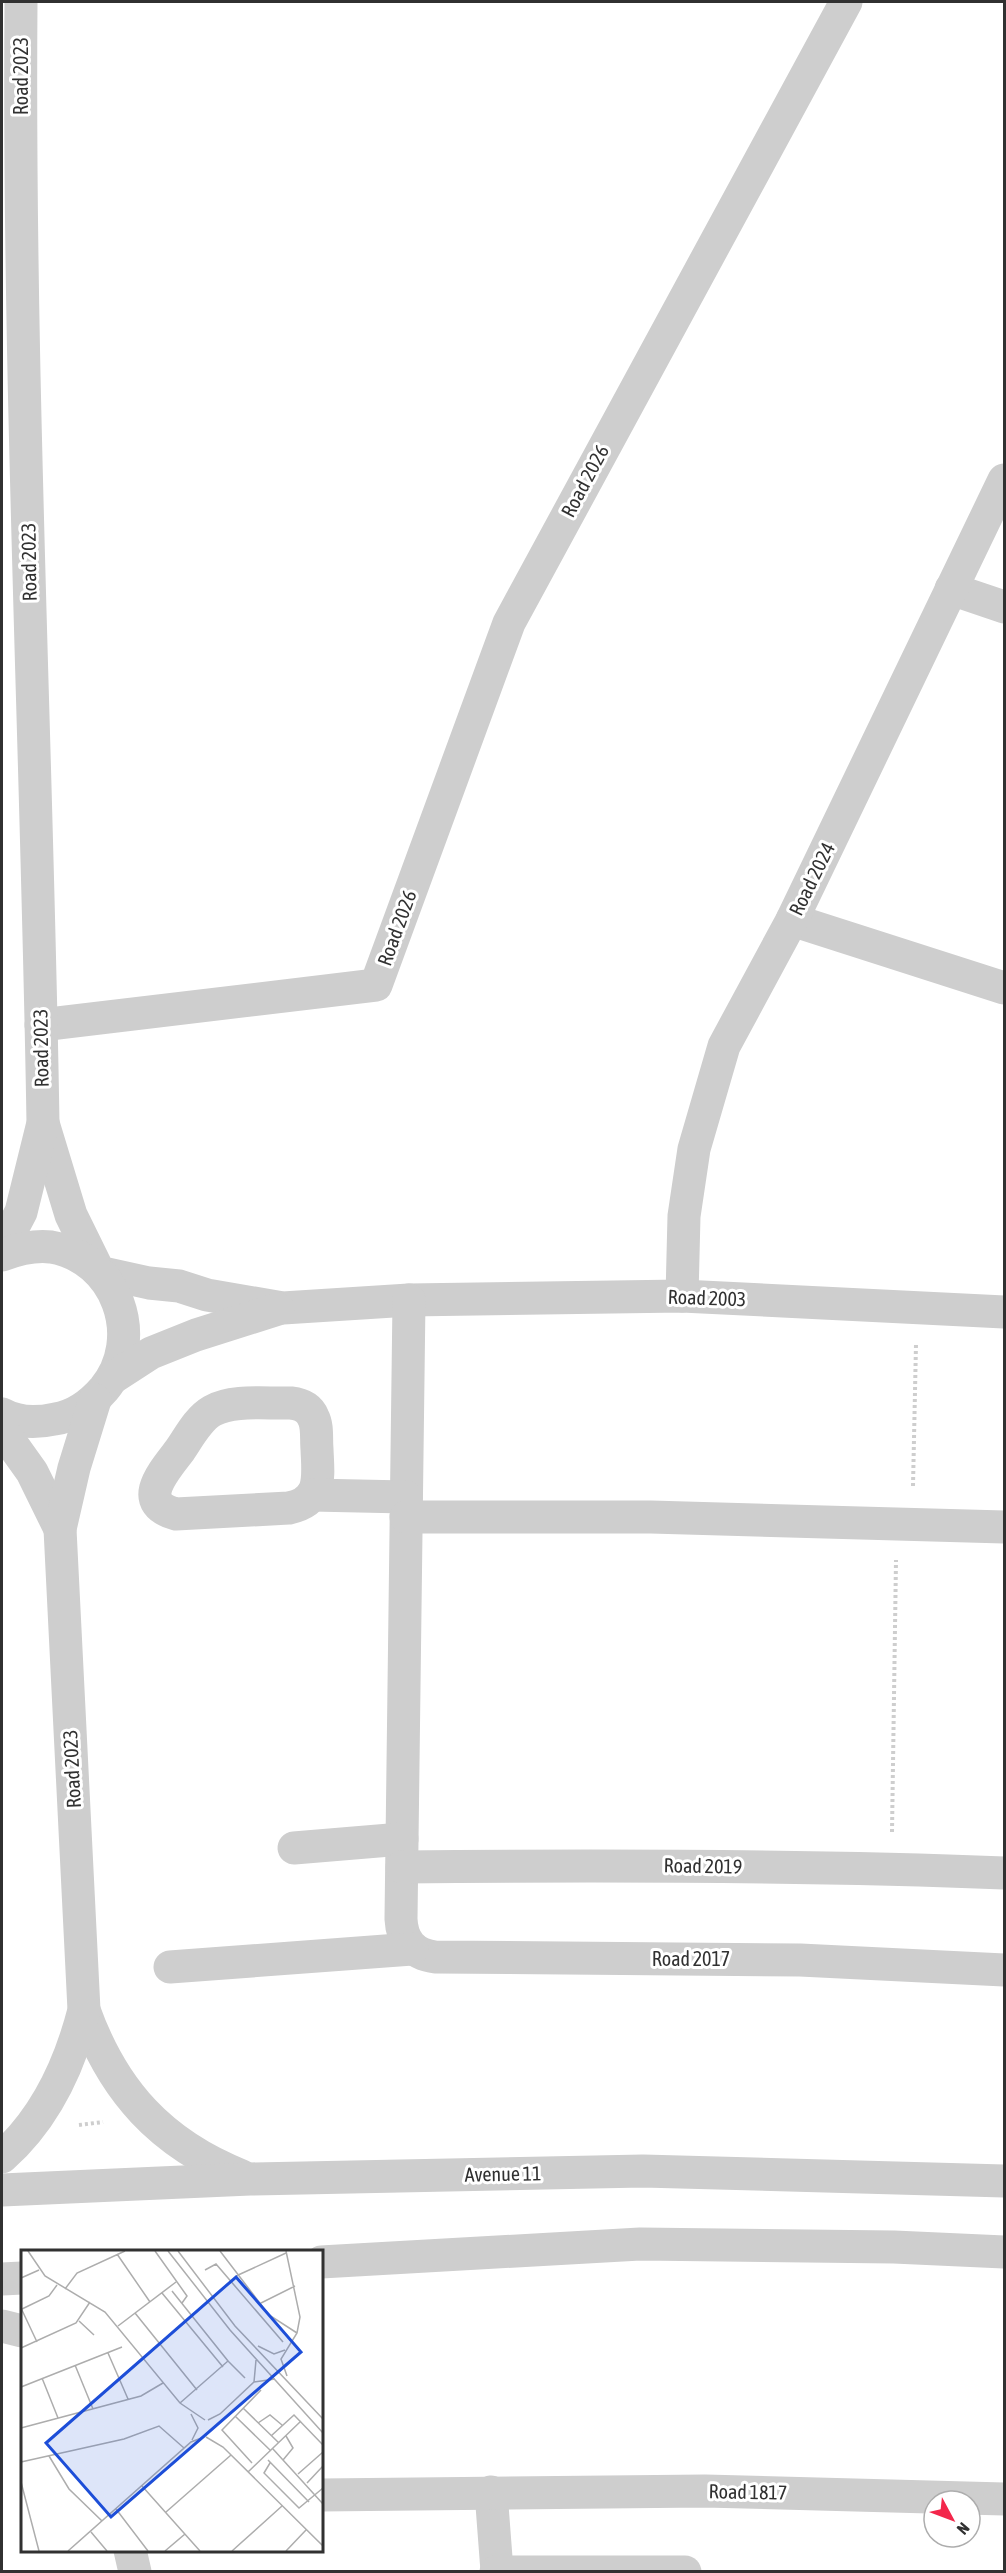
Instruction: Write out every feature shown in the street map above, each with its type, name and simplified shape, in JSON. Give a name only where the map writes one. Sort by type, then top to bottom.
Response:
[{"type":"street","name":"Road 2023","points":[[2,1248],[21,1212],[43,1123],[41,1024],[14,453],[11,95],[21,2]]},
{"type":"street","name":"Road 2026","points":[[41,1024],[376,985],[509,623],[846,2]]},
{"type":"street","name":"Road 2024","points":[[682,1296],[684,1216],[694,1149],[724,1046],[792,920],[1005,480]]},
{"type":"street","points":[[951,590],[1005,607]]},
{"type":"street","points":[[792,920],[1005,988]]},
{"type":"street","name":"Road 2023","points":[[43,1123],[71,1215],[99,1272],[111,1286],[121,1308],[125,1331],[123,1355],[104,1389],[74,1468],[60,1529],[84,2010],[94,2040],[110,2068],[128,2095],[153,2122],[183,2146],[215,2165],[250,2179]]},
{"type":"street","points":[[2,1255],[24,1247],[51,1247],[77,1256],[99,1272],[149,1283],[179,1286],[207,1295],[283,1308]]},
{"type":"street","name":"Road 2003","points":[[283,1308],[409,1300],[682,1296],[1005,1312]]},
{"type":"street","points":[[170,1967],[406,1934],[402,1853],[409,1300]]},
{"type":"street","points":[[2,1414],[9,1418],[39,1422],[69,1417],[151,1353],[196,1335],[283,1308]]},
{"type":"street","points":[[312,1495],[318,1482],[314,1417],[300,1404],[291,1403],[231,1405],[210,1412],[201,1419],[160,1477],[154,1493],[161,1508],[176,1514],[289,1508],[298,1506],[312,1495],[406,1507],[1005,1527]]},
{"type":"street","name":"Road 2023","points":[[2,1430],[32,1472],[60,1529]]},
{"type":"street","name":"Road 2019","points":[[294,1848],[647,1865],[892,1868],[1005,1873]]},
{"type":"street","name":"Road 2017","points":[[406,1934],[419,1953],[435,1957],[800,1960],[1005,1970]]},
{"type":"street","name":"Road 2023","points":[[2,2157],[29,2128],[48,2102],[75,2042],[84,2010]]},
{"type":"street","name":"Avenue 11","points":[[2,2190],[250,2179],[643,2171],[1005,2181]]},
{"type":"street","points":[[322,2262],[640,2244],[894,2247],[1005,2252]]},
{"type":"street","points":[[322,2281],[361,2260]]},
{"type":"street","points":[[2,2279],[21,2278]]},
{"type":"street","points":[[2,2326],[21,2331]]},
{"type":"street","name":"Road 1817","points":[[322,2494],[705,2491],[1005,2499]]},
{"type":"street","points":[[491,2492],[497,2571],[685,2571]]},
{"type":"street","points":[[130,2552],[135,2571]]},
{"type":"path","points":[[892,1868],[904,1523],[917,1308]]},
{"type":"path","points":[[48,2102],[78,2125],[102,2123],[128,2095]]}]
